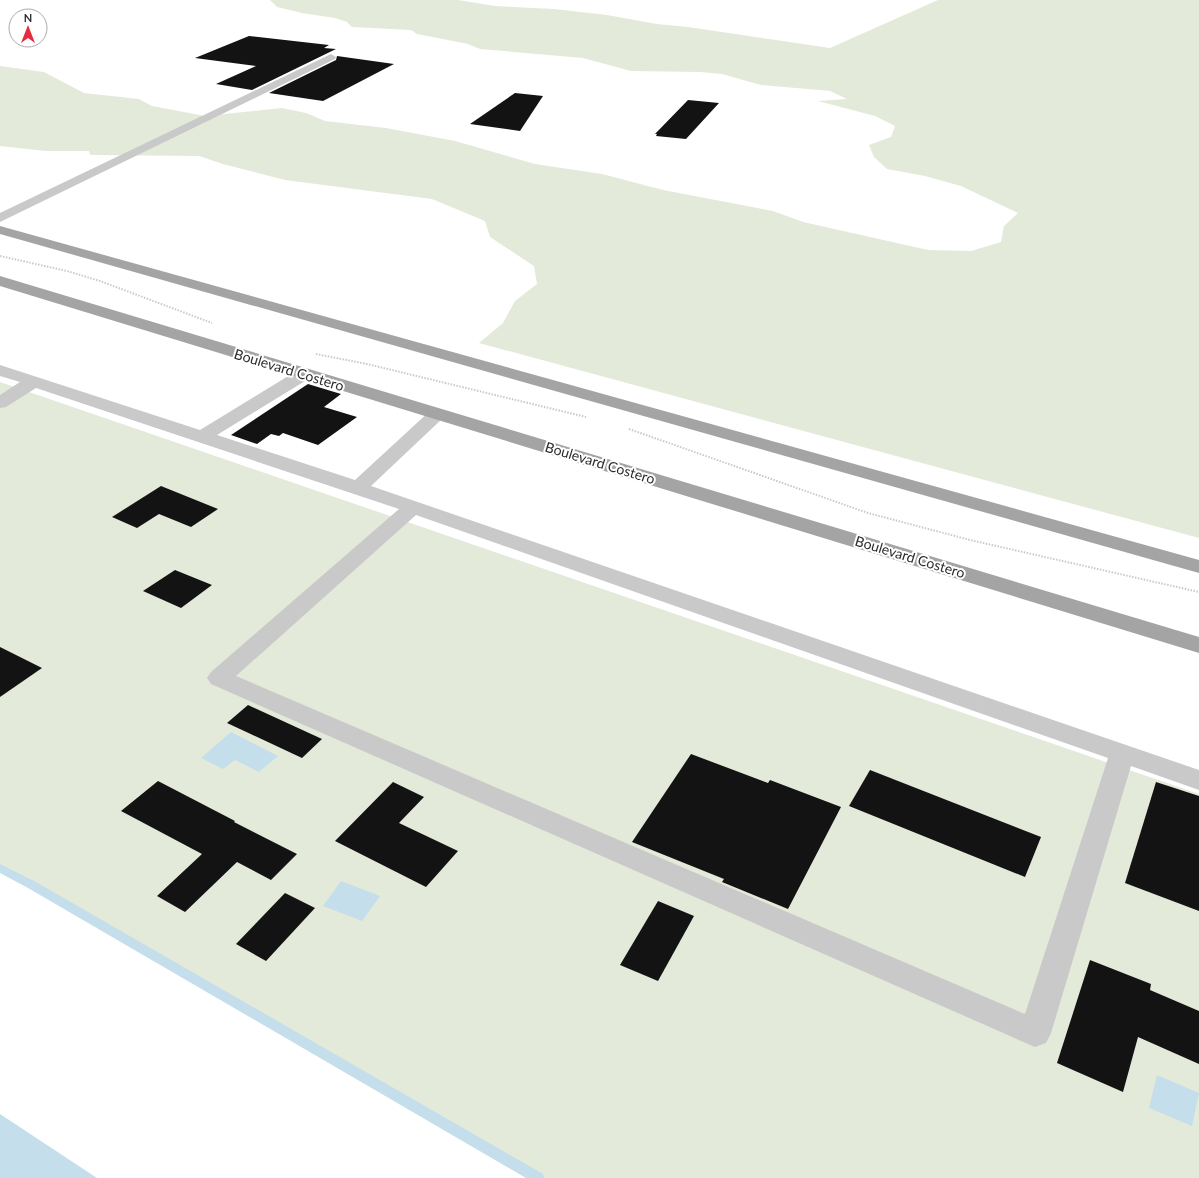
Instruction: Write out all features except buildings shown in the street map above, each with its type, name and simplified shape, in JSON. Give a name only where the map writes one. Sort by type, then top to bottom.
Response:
[{"type":"main road","points":[[0,230],[1199,567]]},
{"type":"main road","name":"Boulevard Costero","points":[[0,281],[1199,645]]},
{"type":"street","points":[[0,218],[331,57]]},
{"type":"street","points":[[0,370],[358,488],[1199,780]]},
{"type":"street","points":[[202,437],[304,374]]},
{"type":"street","points":[[0,403],[34,381]]},
{"type":"street","points":[[358,488],[437,414]]},
{"type":"street","points":[[413,507],[219,678],[1035,1033],[1122,754]]},
{"type":"path","points":[[0,256],[100,280],[215,324]]},
{"type":"path","points":[[312,353],[367,364],[591,418]]},
{"type":"path","points":[[626,428],[868,513],[970,540],[1199,592]]},
{"type":"green space","points":[[270,0],[458,0],[495,6],[554,9],[607,15],[657,24],[688,27],[830,48],[938,0],[1199,0],[1199,538],[479,343],[503,323],[515,301],[537,284],[534,266],[490,237],[485,221],[432,199],[285,180],[223,164],[199,156],[90,155],[89,151],[46,151],[0,146],[0,66],[44,72],[84,93],[139,99],[152,106],[205,116],[282,108],[306,113],[325,121],[386,128],[455,141],[535,164],[602,174],[663,190],[773,211],[803,222],[928,250],[971,251],[1001,242],[1004,226],[1018,213],[961,186],[925,176],[887,169],[874,157],[869,145],[891,137],[895,126],[875,116],[818,101],[847,99],[830,91],[761,85],[722,74],[700,72],[631,71],[583,58],[480,49],[468,44],[417,34],[411,30],[352,27],[347,22],[335,18],[302,13],[277,7]]},
{"type":"green space","points":[[0,382],[1199,794],[1199,1178],[538,1178],[32,885],[0,868]]},
{"type":"water","points":[[231,732],[278,756],[259,772],[235,760],[223,769],[201,758]]},
{"type":"water","points":[[341,881],[380,896],[362,921],[323,906]]},
{"type":"water","points":[[1157,1075],[1199,1093],[1192,1126],[1149,1108]]},
{"type":"water","points":[[0,1114],[97,1178],[0,1178]]},
{"type":"waterway","points":[[0,868],[32,885],[538,1178]]}]
